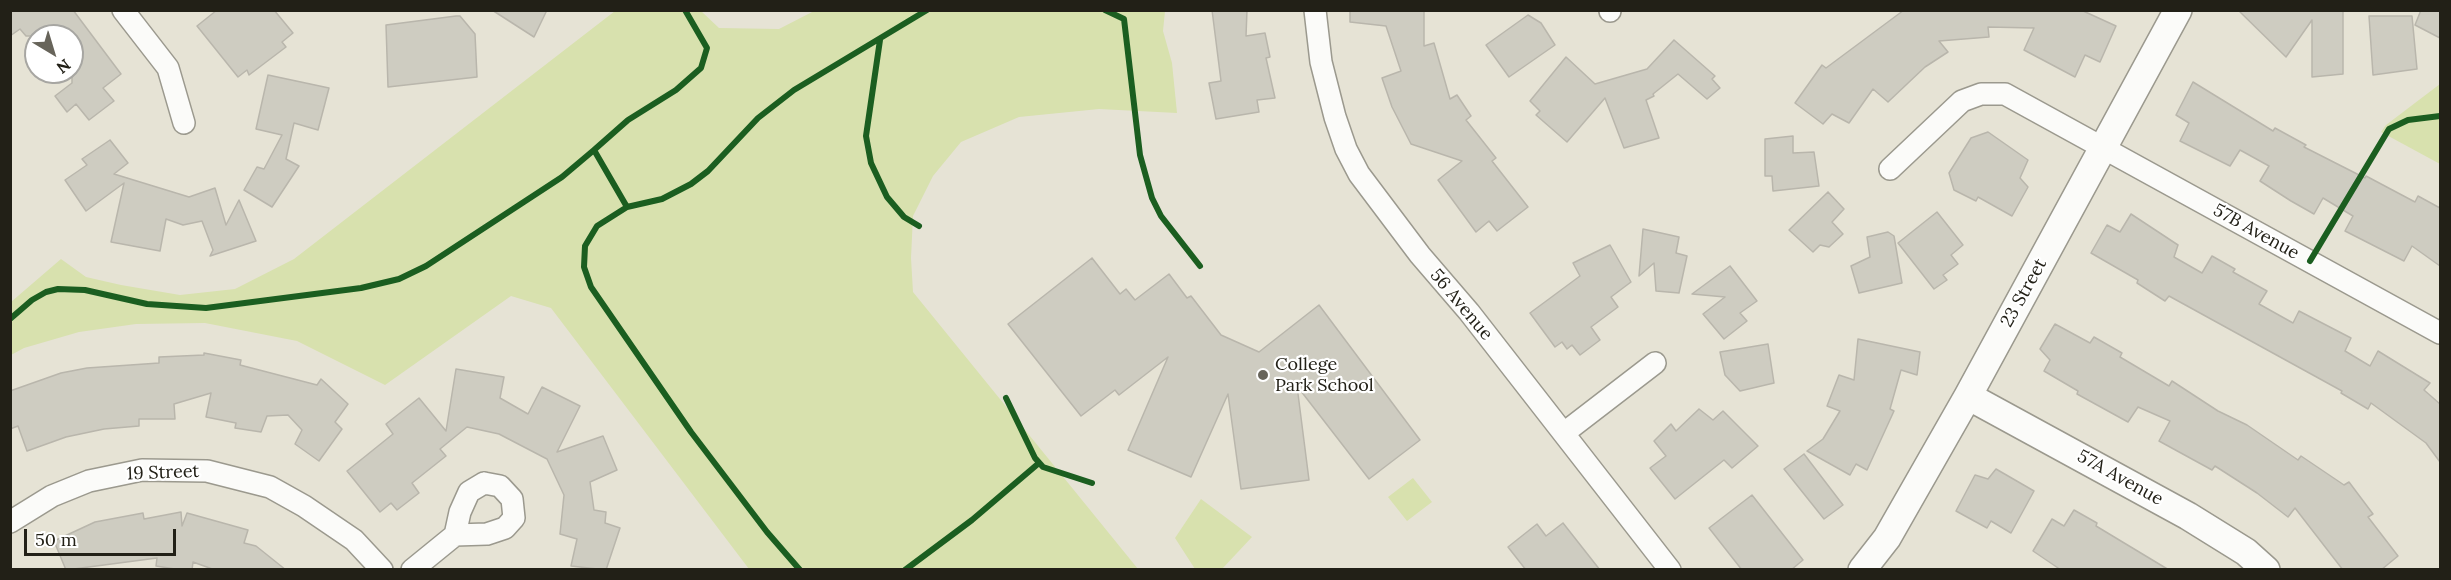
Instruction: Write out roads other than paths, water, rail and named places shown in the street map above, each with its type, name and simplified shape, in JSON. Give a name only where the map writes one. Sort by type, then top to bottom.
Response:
[{"type":"street","points":[[123,10],[168,68],[184,123]]},
{"type":"street","name":"56 Avenue","points":[[1315,10],[1321,62],[1335,117],[1346,148],[1359,174],[1420,255],[1469,312],[1670,570]]},
{"type":"street","name":"23 Street","points":[[1862,570],[1887,538],[1968,396],[2178,10]]},
{"type":"street","name":"57B Avenue","points":[[1890,169],[1962,101],[1981,94],[2005,94],[2440,333]]},
{"type":"street","points":[[1564,433],[1655,363]]},
{"type":"street","name":"57A Avenue","points":[[1968,396],[2188,516],[2246,552],[2266,570]]},
{"type":"street","name":"19 Street","points":[[10,522],[52,496],[89,481],[142,470],[207,471],[270,487],[330,522],[378,564]]},
{"type":"street","points":[[412,570],[455,535]]},
{"type":"place","name":"College Park School","points":[[1263,375]]}]
